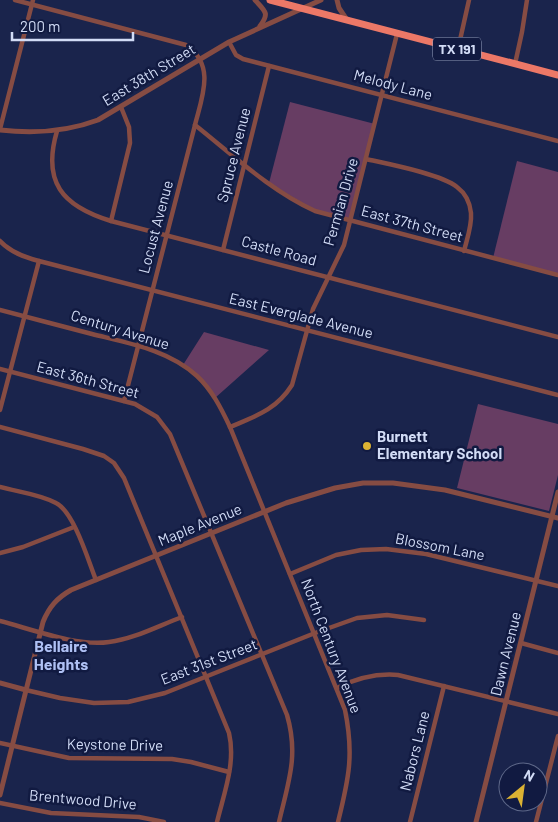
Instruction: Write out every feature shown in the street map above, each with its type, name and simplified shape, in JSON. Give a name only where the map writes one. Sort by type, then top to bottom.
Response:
[{"type":"highway","name":"TX 191","points":[[270,0],[558,76]]},
{"type":"street","points":[[14,0],[32,2],[181,43],[190,48],[199,60]]},
{"type":"street","points":[[255,0],[266,14],[259,28]]},
{"type":"street","name":"East 38th Street","points":[[0,129],[57,131],[80,127],[98,120],[229,42],[322,0]]},
{"type":"street","points":[[337,0],[339,8],[348,20]]},
{"type":"street","points":[[458,49],[469,0]]},
{"type":"street","points":[[515,64],[527,0]]},
{"type":"street","points":[[0,129],[32,2]]},
{"type":"street","name":"Permian Drive","points":[[230,426],[270,408],[286,394],[296,375],[313,309],[344,245],[397,34]]},
{"type":"street","name":"Melody Lane","points":[[229,42],[233,52],[238,57],[558,141]]},
{"type":"street","name":"Locust Avenue","points":[[124,401],[195,126],[206,76],[199,60]]},
{"type":"street","name":"Spruce Avenue","points":[[222,250],[269,66]]},
{"type":"street","points":[[111,221],[130,143],[129,127],[121,107]]},
{"type":"street","name":"East 37th Street","points":[[195,126],[297,203],[316,212],[558,275]]},
{"type":"street","name":"Castle Road","points":[[57,131],[52,150],[55,178],[60,189],[80,209],[111,221],[558,337]]},
{"type":"street","points":[[366,159],[440,178],[460,189],[467,198],[471,216],[470,229],[464,251]]},
{"type":"street","name":"East Everglade Avenue","points":[[0,240],[12,250],[39,262],[558,395]]},
{"type":"street","points":[[0,410],[39,262]]},
{"type":"street","name":"Century Avenue","points":[[0,310],[138,346],[172,358],[197,376],[215,398],[230,426],[265,512]]},
{"type":"street","name":"East 36th Street","points":[[0,369],[124,401],[150,412],[166,427],[212,534],[292,731],[294,746],[293,762],[279,822]]},
{"type":"street","points":[[0,427],[83,449],[109,459],[120,471],[229,733],[232,752],[217,822]]},
{"type":"street","name":"Maple Avenue","points":[[0,795],[46,614],[57,600],[71,590],[265,512],[304,497],[336,488],[379,482],[426,487],[558,518]]},
{"type":"street","points":[[0,487],[54,502],[66,511],[96,580]]},
{"type":"street","name":"Dawn Avenue","points":[[476,822],[558,492]]},
{"type":"street","name":"North Century Avenue","points":[[265,512],[346,710],[349,726],[350,763],[338,822]]},
{"type":"street","points":[[0,554],[74,527]]},
{"type":"street","name":"Blossom Lane","points":[[290,574],[336,555],[361,550],[386,549],[426,554],[558,586]]},
{"type":"street","name":"East 31st Street","points":[[0,683],[60,698],[94,703],[128,702],[162,694],[351,620],[367,616],[387,615],[424,620]]},
{"type":"street","points":[[0,621],[76,640],[104,643],[134,636],[182,617]]},
{"type":"street","points":[[521,643],[558,652]]},
{"type":"street","points":[[337,688],[353,681],[380,675],[404,676],[558,714]]},
{"type":"street","name":"Nabors Lane","points":[[410,822],[444,686]]},
{"type":"street","points":[[536,822],[558,736]]},
{"type":"street","name":"Keystone Drive","points":[[0,743],[69,758],[179,760],[229,772]]},
{"type":"street","name":"Brentwood Drive","points":[[0,803],[51,813],[138,817],[164,822]]},
{"type":"shaded area","points":[[290,102],[375,124],[350,221],[316,211],[269,183]]},
{"type":"shaded area","points":[[517,161],[558,172],[558,275],[493,258]]},
{"type":"shaded area","points":[[204,332],[269,350],[215,398],[209,389],[183,365]]},
{"type":"shaded area","points":[[478,404],[558,424],[558,475],[549,511],[457,488]]},
{"type":"place","name":"Burnett Elementary School","points":[[367,446]]},
{"type":"district","name":"Bellaire Heights","points":[[61,655]]}]
